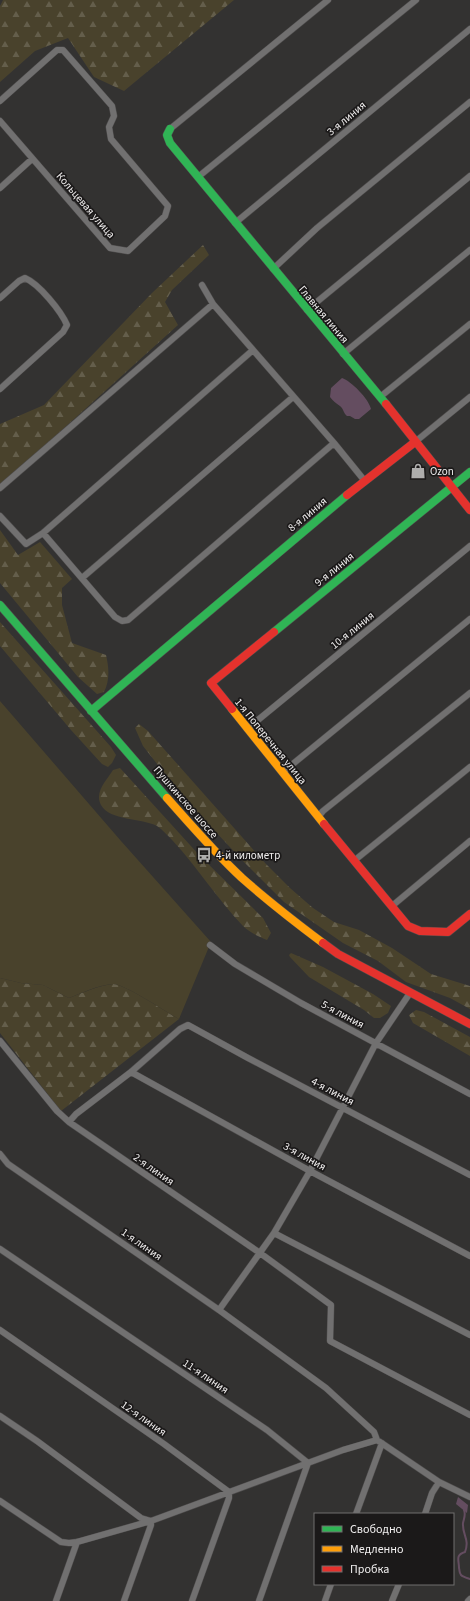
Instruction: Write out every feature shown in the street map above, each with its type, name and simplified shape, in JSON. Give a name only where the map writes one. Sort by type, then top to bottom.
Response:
[{"type":"street","points":[[170,129],[328,0]]},
{"type":"street","points":[[198,177],[416,0]]},
{"type":"street","name":"3-я линия","points":[[235,223],[470,29]]},
{"type":"street","name":"Кольцевая улица","points":[[0,101],[57,50],[63,50],[112,106],[114,116],[109,127],[111,139],[168,206],[165,216],[128,251],[110,248],[0,121]]},
{"type":"street","points":[[272,269],[317,228],[470,102]]},
{"type":"street","name":"Главная линия","points":[[170,129],[167,135],[170,143],[272,269],[380,398],[470,510]]},
{"type":"street","points":[[0,188],[32,159]]},
{"type":"street","points":[[307,310],[470,176]]},
{"type":"street","points":[[343,354],[470,250]]},
{"type":"street","points":[[0,298],[19,281],[25,278],[32,282],[63,316],[67,325],[63,332],[0,389]]},
{"type":"street","points":[[202,285],[213,304],[334,443],[364,480]]},
{"type":"street","points":[[0,488],[213,304]]},
{"type":"street","points":[[380,398],[470,324]]},
{"type":"street","points":[[0,516],[26,544],[43,533],[253,350]]},
{"type":"street","points":[[82,578],[293,397]]},
{"type":"street","name":"8-я линия","points":[[91,711],[364,480],[470,397]]},
{"type":"street","points":[[43,533],[115,617],[122,621],[128,620],[334,443]]},
{"type":"street","name":"9-я линия","points":[[211,683],[470,472]]},
{"type":"street","name":"10-я линия","points":[[247,729],[470,546]]},
{"type":"street","name":"Пушкинское шоссе","points":[[0,605],[199,834],[242,878],[291,920],[338,954],[470,1024]]},
{"type":"street","points":[[283,772],[470,619]]},
{"type":"street","name":"1-я Поперечная улица","points":[[211,683],[408,926],[420,931],[448,932],[470,914]]},
{"type":"street","points":[[316,814],[329,806],[470,693]]},
{"type":"street","points":[[355,860],[470,767]]},
{"type":"street","points":[[392,906],[470,841]]},
{"type":"street","name":"5-я линия","points":[[210,944],[235,964],[268,984],[470,1094]]},
{"type":"street","points":[[219,1310],[274,1232],[310,1171],[376,1043],[410,993]]},
{"type":"street","name":"4-я линия","points":[[131,1072],[180,1029],[188,1025],[470,1175]]},
{"type":"street","name":"2-я линия","points":[[0,1041],[57,1111],[69,1122],[260,1253],[331,1305],[330,1341],[470,1415]]},
{"type":"street","points":[[69,1122],[76,1114],[131,1072]]},
{"type":"street","name":"3-я линия","points":[[131,1072],[310,1171],[470,1256]]},
{"type":"street","name":"1-я линия","points":[[0,1154],[8,1164],[219,1310],[326,1388],[374,1432],[380,1441],[439,1482],[470,1497]]},
{"type":"street","points":[[274,1232],[470,1335]]},
{"type":"street","name":"11-я линия","points":[[0,1248],[261,1426],[308,1463]]},
{"type":"street","name":"12-я линия","points":[[0,1330],[164,1444],[229,1492]]},
{"type":"street","points":[[0,1416],[37,1441],[141,1518],[151,1523]]},
{"type":"street","points":[[0,1501],[61,1542],[77,1542],[151,1523],[229,1492],[343,1450],[380,1441]]},
{"type":"street","points":[[356,1513],[380,1441]]},
{"type":"street","points":[[259,1601],[308,1463]]},
{"type":"street","points":[[425,1513],[432,1493],[439,1482]]},
{"type":"street","points":[[192,1601],[229,1498],[229,1492]]},
{"type":"street","points":[[124,1601],[151,1523]]},
{"type":"street","points":[[56,1601],[77,1542]]},
{"type":"street","points":[[392,1601],[399,1585]]},
{"type":"street","points":[[325,1601],[330,1586]]},
{"type":"green space","points":[[3,0],[234,0],[124,91],[94,77],[68,38],[35,51],[0,82],[0,6]]},
{"type":"green space","points":[[203,245],[209,255],[172,290],[165,302],[178,325],[0,486],[0,424],[44,405],[152,293]]},
{"type":"green space","points":[[0,530],[18,555],[40,542],[72,579],[62,588],[62,605],[72,643],[106,655],[108,674],[104,692],[97,694],[78,677],[0,583]]},
{"type":"green space","points":[[0,622],[111,747],[116,755],[108,767],[102,764],[71,730],[0,646]]},
{"type":"green space","points":[[0,701],[211,942],[179,1019],[136,993],[119,985],[113,984],[102,986],[69,998],[43,985],[21,983],[0,978]]},
{"type":"green space","points":[[139,724],[148,731],[266,864],[313,908],[334,922],[359,930],[392,948],[431,974],[470,986],[470,1009],[450,998],[406,982],[378,961],[343,943],[284,902],[183,797],[143,746],[135,728]]},
{"type":"green space","points":[[120,768],[200,856],[263,918],[271,933],[267,940],[254,934],[243,926],[225,906],[182,851],[157,826],[151,823],[119,817],[105,810],[99,800],[100,791],[113,770]]},
{"type":"green space","points":[[291,953],[323,967],[373,994],[391,1006],[388,1013],[380,1018],[374,1018],[364,1010],[309,977],[290,957],[289,955]]},
{"type":"green space","points":[[0,978],[21,983],[43,985],[69,998],[102,986],[113,984],[119,985],[136,993],[179,1019],[61,1111],[0,1033]]},
{"type":"green space","points":[[416,1010],[424,1012],[470,1037],[470,1056],[413,1023],[409,1015]]},
{"type":"shaded area","points":[[342,378],[359,391],[370,405],[371,409],[359,419],[347,416],[341,407],[330,397],[331,388]]},
{"type":"shaded area","points":[[458,1497],[468,1505],[467,1513],[456,1504]]},
{"type":"waterway","points":[[464,1510],[465,1515],[463,1527],[467,1544],[465,1552],[459,1556],[458,1560],[461,1575],[470,1579]]},
{"type":"traffic: fast","points":[[170,129],[167,135],[170,143],[386,404]]},
{"type":"traffic: fast","points":[[274,632],[470,472]]},
{"type":"traffic: fast","points":[[91,711],[347,495]]},
{"type":"traffic: fast","points":[[0,605],[167,798]]},
{"type":"traffic: slow","points":[[232,709],[324,824]]},
{"type":"traffic: slow","points":[[167,798],[213,849],[242,878],[323,943]]},
{"type":"traffic: jam","points":[[386,404],[470,510]]},
{"type":"traffic: jam","points":[[347,495],[415,442]]},
{"type":"traffic: jam","points":[[232,709],[211,683],[274,632]]},
{"type":"traffic: jam","points":[[324,824],[408,926],[420,931],[448,932],[470,914]]},
{"type":"traffic: jam","points":[[323,943],[338,954],[470,1024]]},
{"type":"place","name":"Ozon","points":[[418,471]]},
{"type":"place","name":"4-й километр","points":[[204,855]]}]
